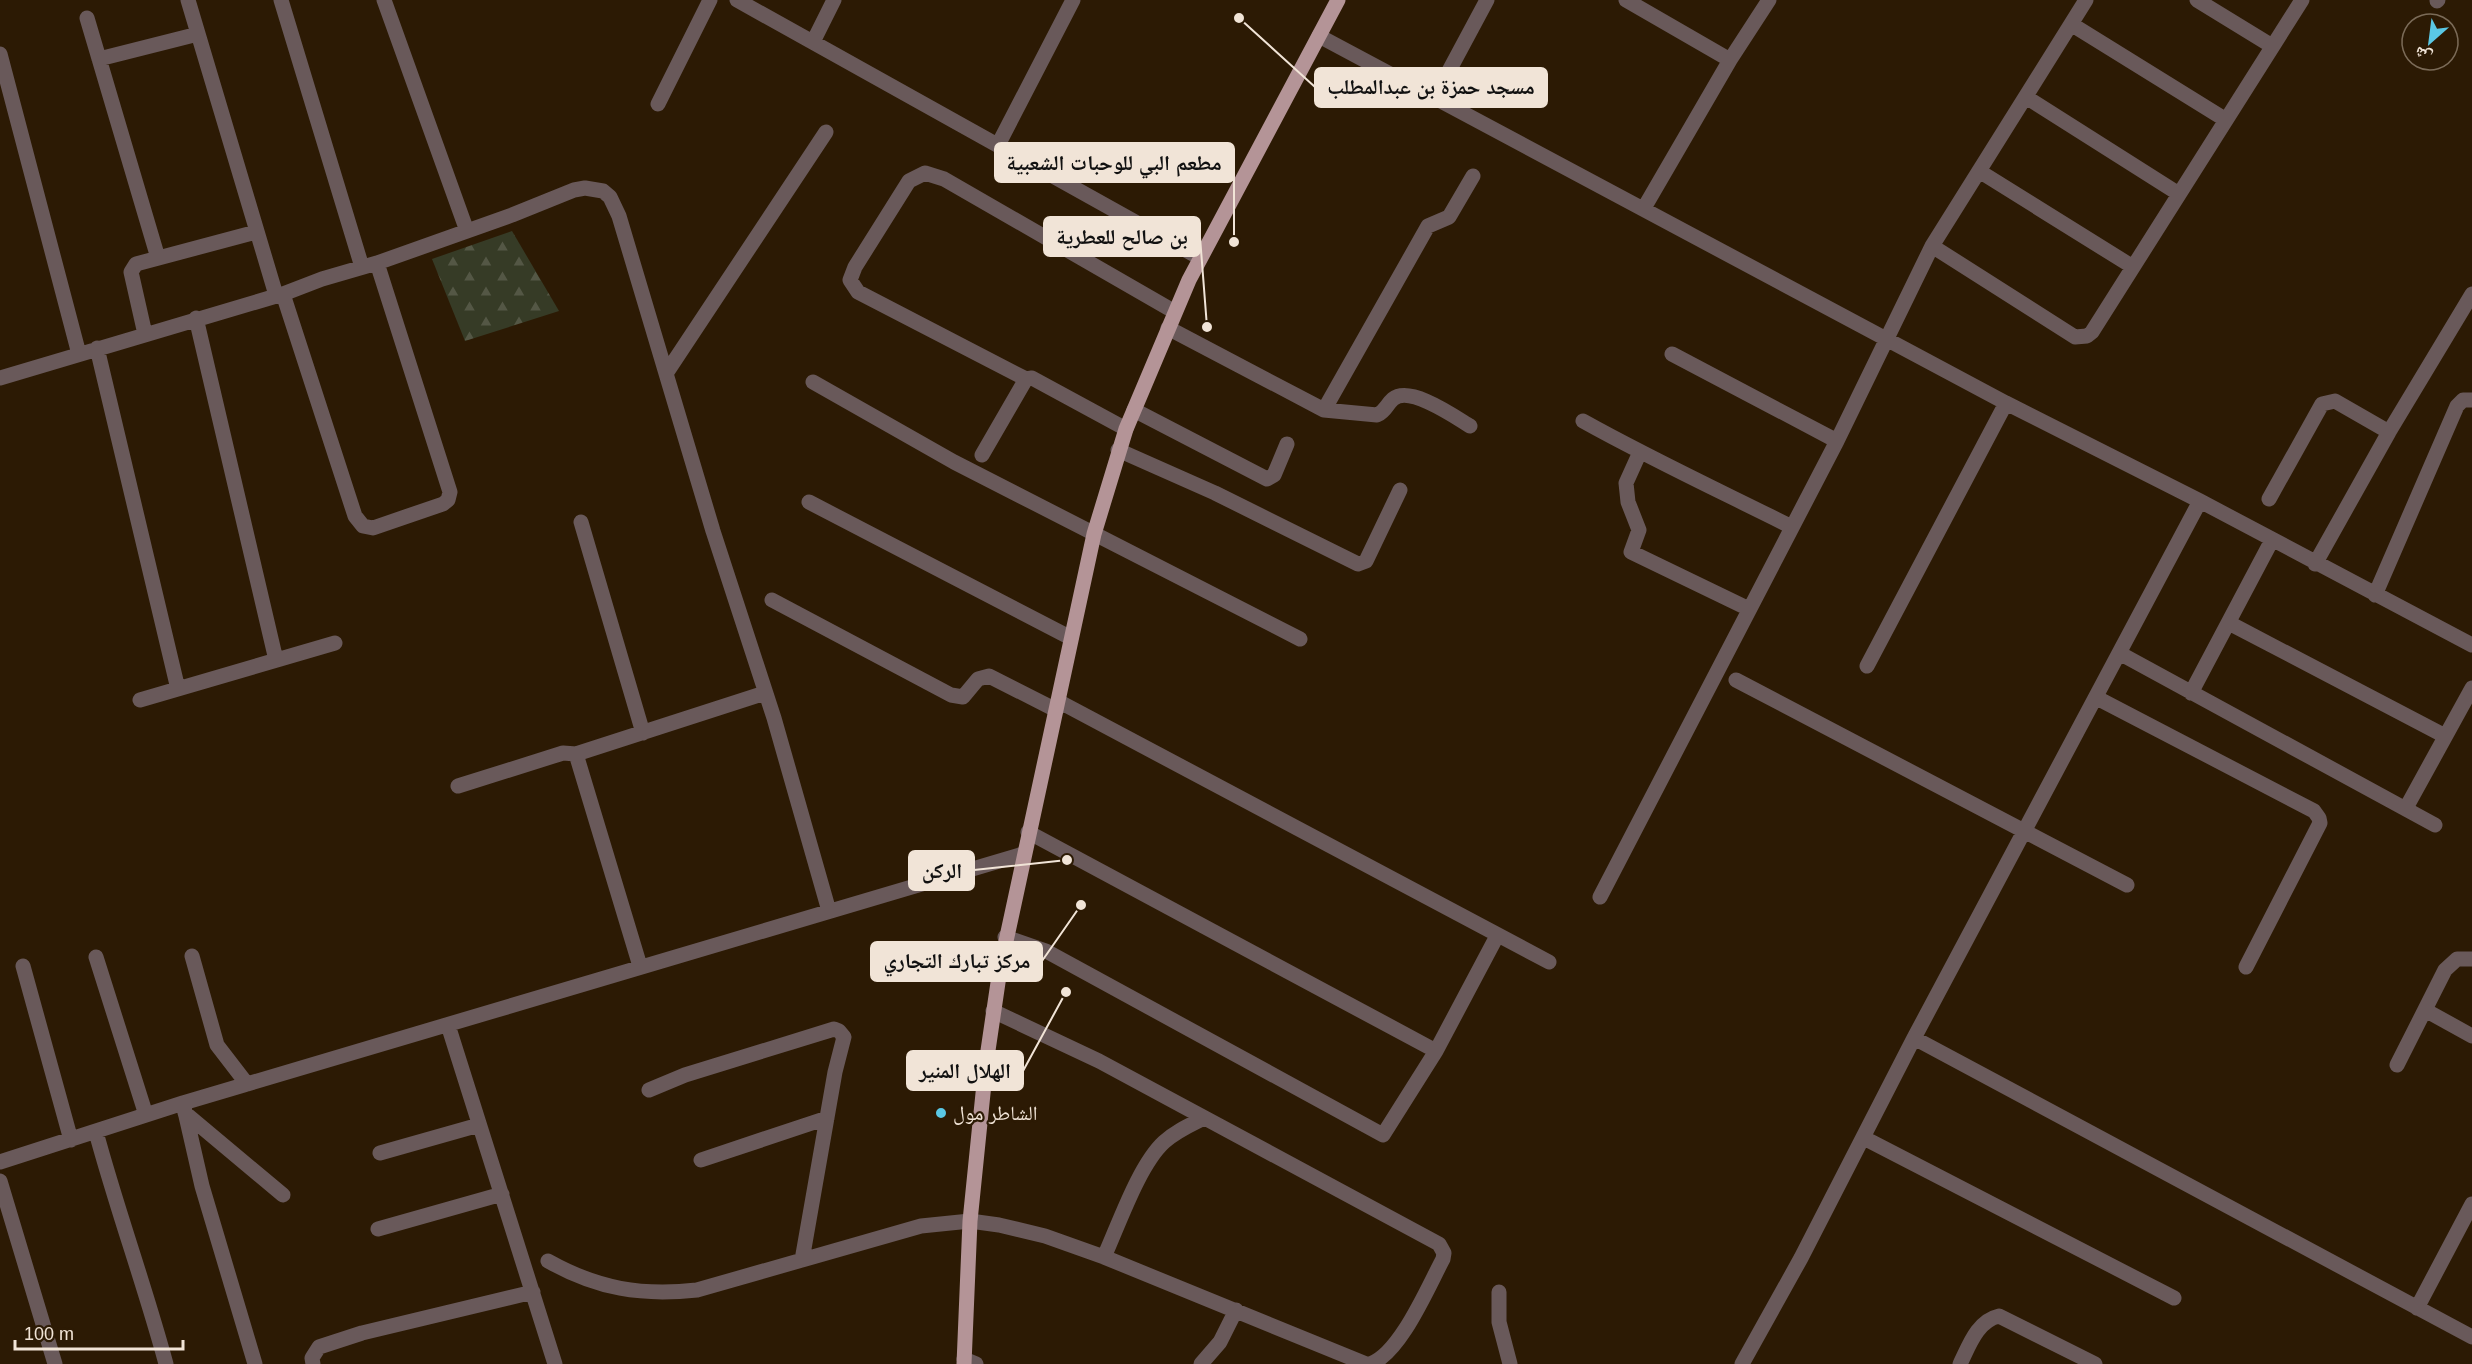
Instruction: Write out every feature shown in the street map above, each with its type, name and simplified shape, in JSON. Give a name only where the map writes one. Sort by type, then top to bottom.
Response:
[{"type":"main road","points":[[968,1362],[970,1221],[993,1011],[1005,937],[1094,534],[1118,450],[1175,312],[1200,258],[1338,0]]},
{"type":"street","points":[[188,0],[256,232],[355,516],[363,526],[373,528],[443,504],[448,500],[450,492],[370,265],[281,0]]},
{"type":"street","points":[[384,0],[467,231]]},
{"type":"street","points":[[658,104],[710,0]]},
{"type":"street","points":[[737,0],[1200,258]]},
{"type":"street","points":[[813,42],[834,0]]},
{"type":"street","points":[[998,145],[1073,0]]},
{"type":"street","points":[[1435,97],[1487,0]]},
{"type":"street","points":[[1626,0],[1730,60]]},
{"type":"street","points":[[1644,208],[1730,60],[1769,0]]},
{"type":"street","points":[[1600,897],[1837,441],[1932,246],[2086,0]]},
{"type":"street","points":[[2197,0],[2272,46]]},
{"type":"street","points":[[1932,246],[2075,337],[2092,332],[2302,0]]},
{"type":"street","points":[[87,18],[158,258]]},
{"type":"street","points":[[2072,24],[2226,120]]},
{"type":"street","points":[[99,59],[198,34]]},
{"type":"street","points":[[1319,36],[2006,403],[2200,501],[2315,564],[2472,645]]},
{"type":"street","points":[[0,54],[79,354]]},
{"type":"street","points":[[2026,97],[2179,194]]},
{"type":"street","points":[[667,372],[826,132]]},
{"type":"street","points":[[1979,171],[2133,267]]},
{"type":"street","points":[[1126,429],[1032,378],[1026,379],[858,292],[850,280],[855,267],[909,181],[925,173],[944,179],[1175,312]]},
{"type":"street","points":[[1324,410],[1428,226],[1449,217],[1473,176]]},
{"type":"street","points":[[0,378],[279,295],[467,231],[574,190],[585,188],[603,191],[610,197],[619,216],[829,911]]},
{"type":"street","points":[[145,334],[131,270],[135,264],[256,232]]},
{"type":"street","points":[[2315,564],[2389,432],[2472,294]]},
{"type":"street","points":[[196,318],[276,660]]},
{"type":"street","points":[[1168,328],[1324,410],[1377,415],[1384,412],[1394,399],[1404,395],[1433,404],[1470,426]]},
{"type":"street","points":[[98,348],[178,689]]},
{"type":"street","points":[[1672,354],[1837,441]]},
{"type":"street","points":[[982,455],[1026,379]]},
{"type":"street","points":[[813,382],[954,462],[1300,639]]},
{"type":"street","points":[[2375,595],[2457,406],[2463,400],[2472,400]]},
{"type":"street","points":[[2269,499],[2322,404],[2335,401],[2389,432]]},
{"type":"street","points":[[1867,666],[2006,403]]},
{"type":"street","points":[[1134,410],[1267,479],[1274,475],[1287,444]]},
{"type":"street","points":[[1583,421],[1640,452],[1792,527]]},
{"type":"street","points":[[1118,450],[1215,493],[1358,564],[1366,561],[1400,490]]},
{"type":"street","points":[[1640,452],[1626,483],[1628,502],[1639,530],[1631,552],[1749,609]]},
{"type":"street","points":[[809,501],[1071,638]]},
{"type":"street","points":[[1742,1364],[2121,654],[2200,501]]},
{"type":"street","points":[[581,522],[643,733]]},
{"type":"street","points":[[2192,693],[2272,540]]},
{"type":"street","points":[[772,600],[951,695],[963,697],[980,677],[989,676],[1057,705],[1549,962]]},
{"type":"street","points":[[2229,623],[2445,736]]},
{"type":"street","points":[[140,700],[335,643]]},
{"type":"street","points":[[2121,654],[2435,825]]},
{"type":"street","points":[[1736,680],[2127,885]]},
{"type":"street","points":[[2406,808],[2472,688]]},
{"type":"street","points":[[458,786],[563,753],[576,754],[765,693]]},
{"type":"street","points":[[2097,698],[2314,812],[2319,818],[2320,823],[2246,967]]},
{"type":"street","points":[[576,754],[640,966]]},
{"type":"street","points":[[1028,832],[1436,1051]]},
{"type":"street","points":[[0,1162],[146,1115],[184,1108],[247,1084],[1023,854]]},
{"type":"street","points":[[1005,937],[1046,951],[1383,1135],[1436,1051],[1497,936]]},
{"type":"street","points":[[192,956],[217,1045],[247,1084]]},
{"type":"street","points":[[96,957],[146,1115]]},
{"type":"street","points":[[2397,1065],[2445,970],[2457,959],[2472,959]]},
{"type":"street","points":[[23,966],[70,1140]]},
{"type":"street","points":[[548,1261],[566,1271],[605,1286],[669,1293],[697,1290],[921,1226],[970,1221],[1045,1236],[1104,1257],[1368,1364],[1386,1355],[1399,1339],[1443,1259],[1443,1248],[1430,1237],[1099,1061],[993,1011]]},
{"type":"street","points":[[2425,1011],[2472,1036]]},
{"type":"street","points":[[448,1025],[555,1364]]},
{"type":"street","points":[[649,1090],[685,1076],[837,1029],[843,1037],[802,1260]]},
{"type":"street","points":[[1914,1038],[2472,1337]]},
{"type":"street","points":[[184,1108],[283,1195]]},
{"type":"street","points":[[184,1108],[202,1186],[255,1364]]},
{"type":"street","points":[[701,1160],[827,1118]]},
{"type":"street","points":[[1104,1257],[1149,1160],[1164,1142],[1180,1130],[1204,1118]]},
{"type":"street","points":[[380,1153],[479,1125]]},
{"type":"street","points":[[96,1132],[166,1364]]},
{"type":"street","points":[[1864,1138],[2174,1298]]},
{"type":"street","points":[[0,1181],[55,1364]]},
{"type":"street","points":[[378,1229],[502,1194]]},
{"type":"street","points":[[2417,1308],[2472,1204]]},
{"type":"street","points":[[313,1364],[312,1358],[319,1347],[362,1333],[533,1292]]},
{"type":"street","points":[[1499,1292],[1499,1322],[1510,1364]]},
{"type":"street","points":[[1200,1364],[1220,1342],[1236,1310]]},
{"type":"street","points":[[1960,1364],[1974,1334],[1988,1320],[1998,1316],[2096,1364]]},
{"type":"green space","points":[[512,231],[559,311],[465,341],[432,259]]},
{"type":"place","name":"مسجد حمزة بن عبدالمطلب","points":[[1239,18]]},
{"type":"place","name":"مطعم البي للوحبات الشعبية","points":[[1234,242]]},
{"type":"place","name":"بن صالح للعطرية","points":[[1207,327]]},
{"type":"place","name":"الركن","points":[[1067,860]]},
{"type":"place","name":"مركز تبارك التجاري","points":[[1081,905]]},
{"type":"place","name":"الهلال المنير","points":[[1066,992]]},
{"type":"place","name":"الشاطر مول","points":[[941,1113]]}]
